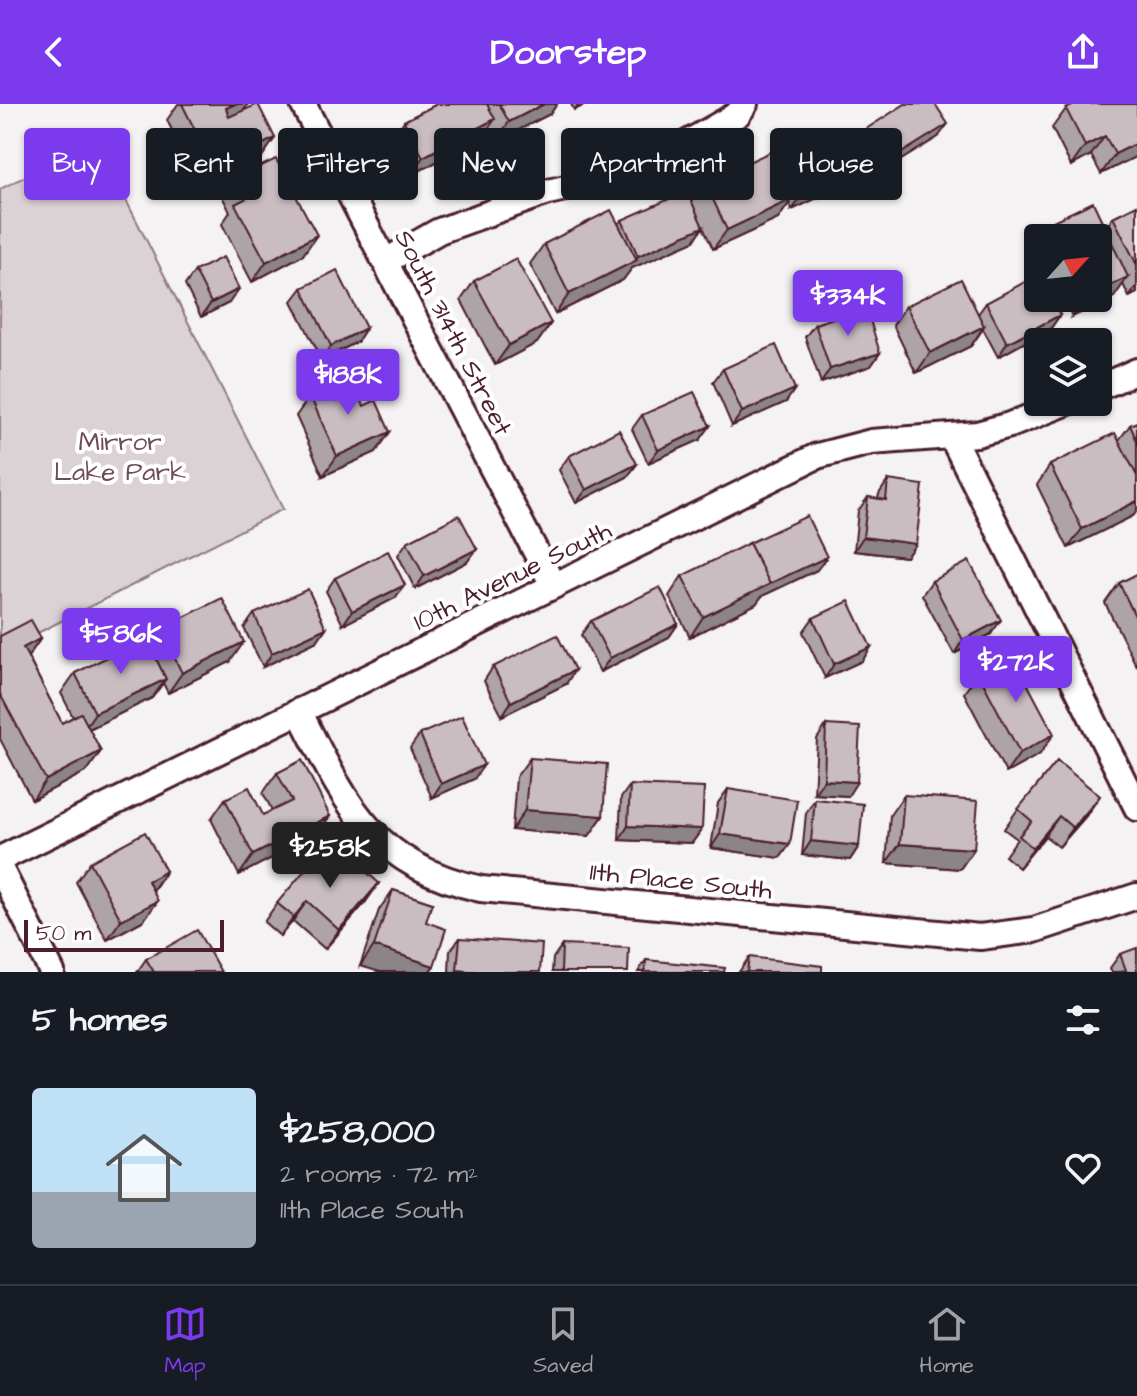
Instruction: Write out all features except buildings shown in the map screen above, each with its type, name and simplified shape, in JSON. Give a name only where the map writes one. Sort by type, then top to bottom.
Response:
[{"type":"street","name":"South 314th Street","points":[[303,104],[553,585]]},
{"type":"street","points":[[386,261],[439,231],[491,211],[548,192],[609,178],[653,159],[738,114],[745,104]]},
{"type":"street","points":[[1112,382],[1137,371]]},
{"type":"street","name":"10th Avenue South","points":[[0,859],[817,456],[897,438],[952,437],[1010,425],[1033,416]]},
{"type":"street","points":[[952,437],[1137,808]]},
{"type":"street","name":"11th Place South","points":[[299,711],[348,804],[382,843],[432,874],[481,889],[980,937],[1034,930],[1137,896]]},
{"type":"street","points":[[0,868],[52,972]]},
{"type":"green space","name":"Mirror Lake Park","points":[[24,177],[24,200],[126,200],[283,509],[0,652],[0,189]]}]
